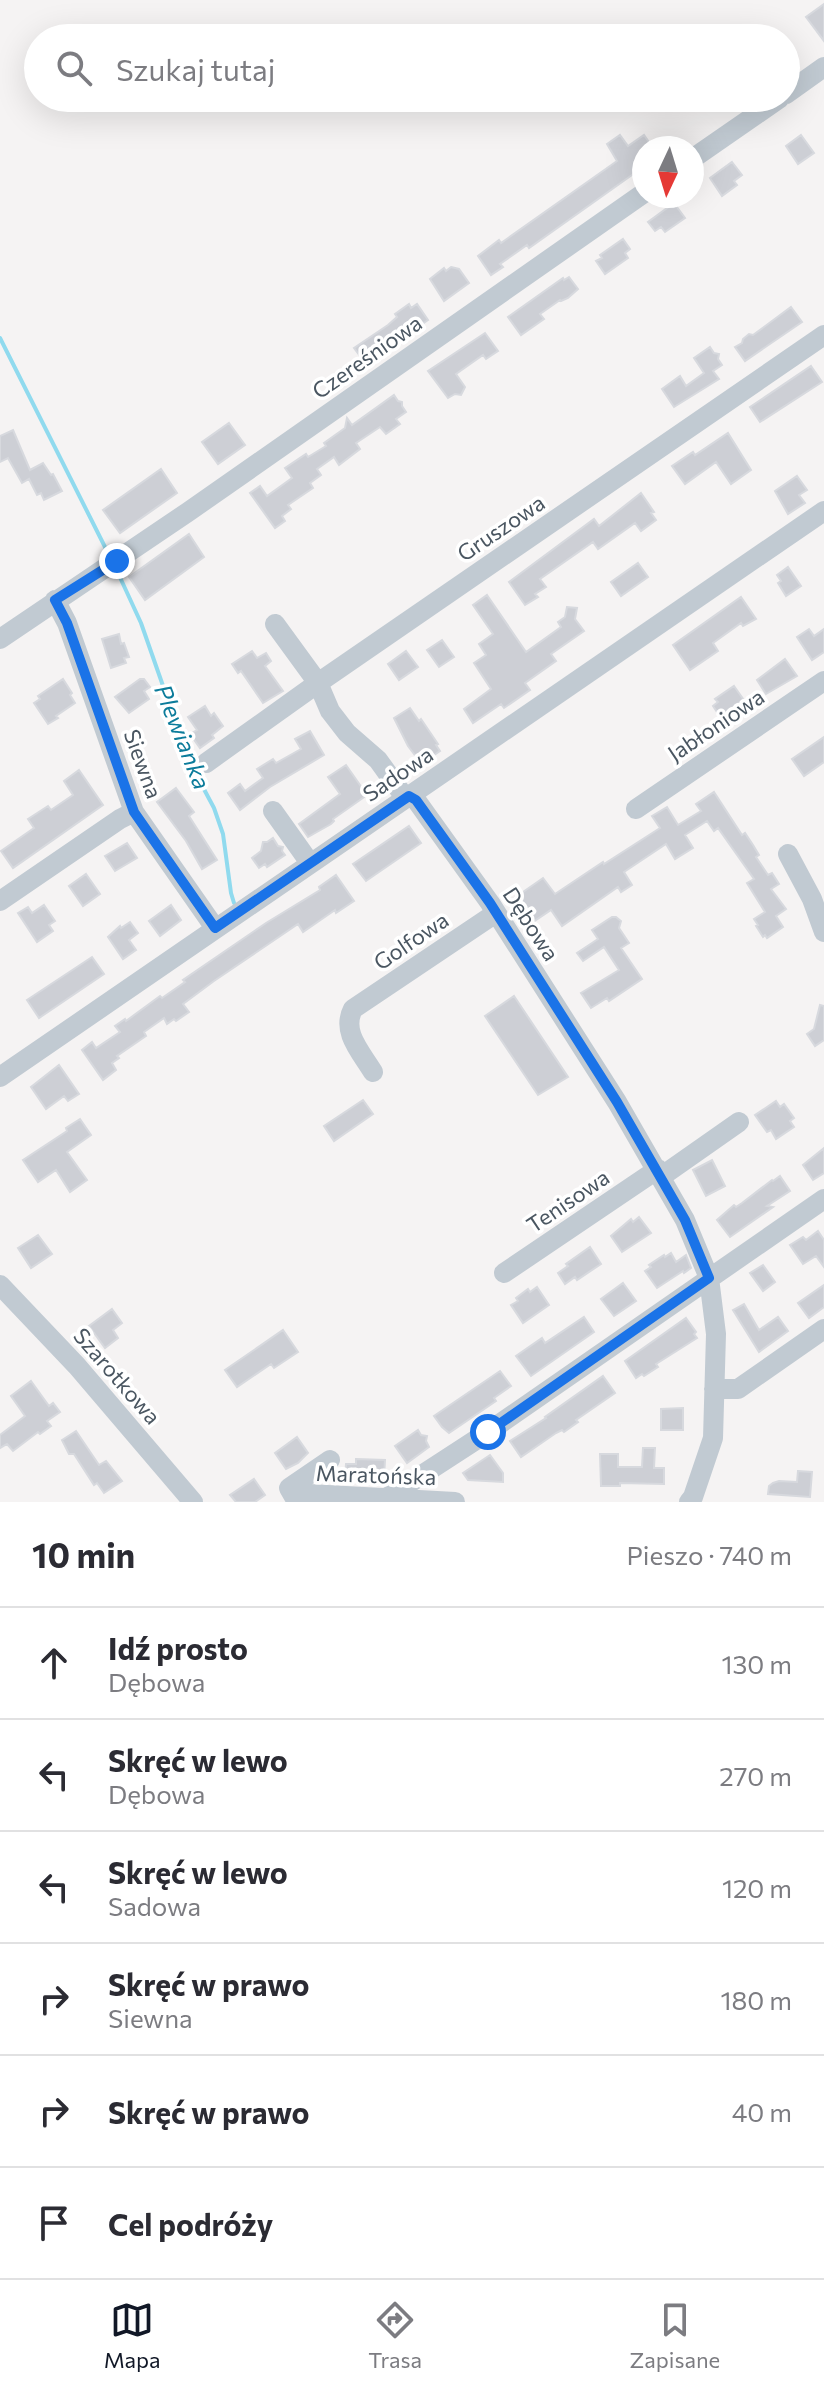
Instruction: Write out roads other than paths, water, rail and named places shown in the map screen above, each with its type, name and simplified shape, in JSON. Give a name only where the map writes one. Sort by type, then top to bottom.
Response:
[{"type":"street","points":[[800,84],[824,67]]},
{"type":"street","points":[[704,151],[760,112]]},
{"type":"street","name":"Czereśniowa","points":[[0,639],[117,561],[632,201]]},
{"type":"street","name":"Gruszowa","points":[[206,763],[824,335]]},
{"type":"street","name":"Sadowa","points":[[0,1077],[824,511]]},
{"type":"street","name":"Siewna","points":[[55,600],[67,623],[134,812],[215,928]]},
{"type":"street","name":"Dębowa","points":[[275,624],[318,683],[330,711],[347,733],[378,760],[401,792],[416,800],[496,913],[660,1173],[685,1220],[709,1278],[716,1334],[713,1438],[689,1502]]},
{"type":"street","name":"Jabłoniowa","points":[[636,809],[824,681]]},
{"type":"street","points":[[273,811],[310,863]]},
{"type":"street","points":[[0,901],[134,812]]},
{"type":"street","points":[[788,854],[812,899],[824,932]]},
{"type":"street","name":"Golfowa","points":[[373,1072],[348,1030],[348,1017],[353,1009],[496,913]]},
{"type":"street","name":"Tenisowa","points":[[504,1273],[739,1122]]},
{"type":"street","points":[[385,1499],[488,1432],[824,1199]]},
{"type":"street","name":"Szarotkowa","points":[[0,1285],[63,1350],[193,1502]]},
{"type":"street","points":[[714,1389],[738,1389],[824,1329]]},
{"type":"street","points":[[297,1502],[289,1488],[330,1460]]},
{"type":"street","name":"Maratońska","points":[[297,1502],[309,1494],[455,1502]]},
{"type":"waterway","name":"Plewianka","points":[[0,338],[108,553]]},
{"type":"waterway","name":"Plewianka","points":[[118,573],[141,623],[190,763],[214,808],[223,834],[234,903]]}]
